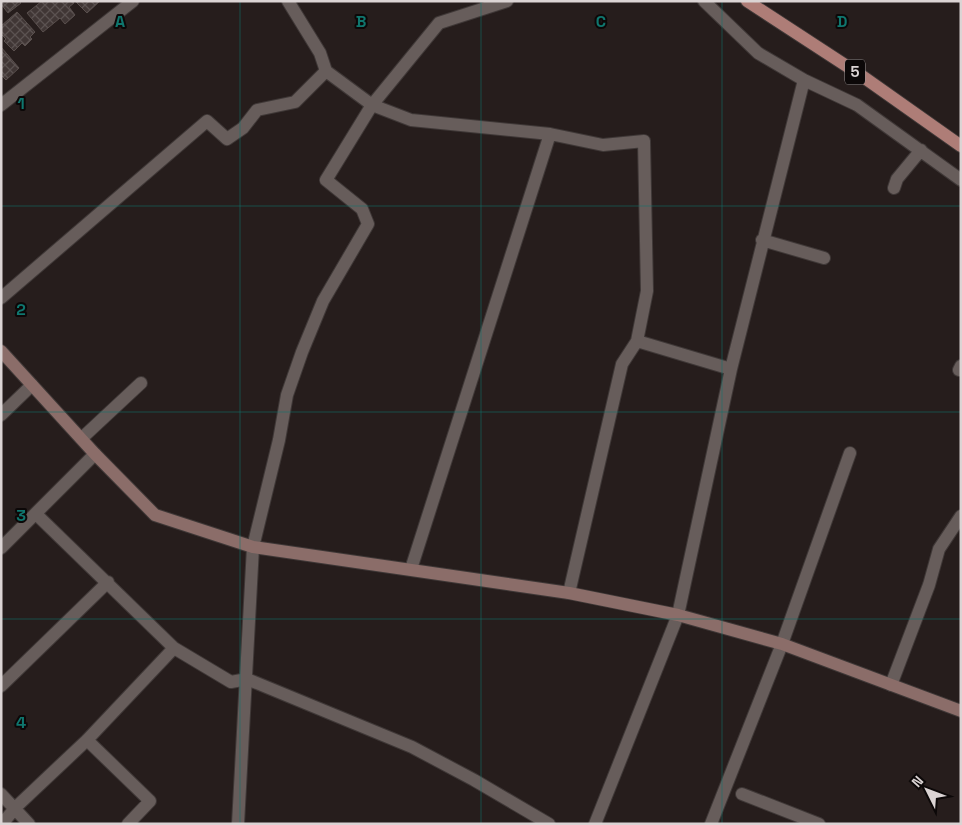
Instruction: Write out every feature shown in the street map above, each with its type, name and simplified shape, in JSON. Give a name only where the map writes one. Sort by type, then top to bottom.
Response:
[{"type":"main road","name":"5","points":[[747,1],[862,76],[961,146]]},
{"type":"street","points":[[1,105],[133,1]]},
{"type":"street","points":[[288,1],[320,53],[326,71],[372,105],[410,120],[550,134],[603,145],[644,141],[647,291],[637,341],[622,364],[569,593]]},
{"type":"street","points":[[238,824],[253,547],[279,440],[287,395],[302,352],[323,301],[368,224],[362,209],[326,180],[372,105],[439,23],[507,1]]},
{"type":"street","points":[[704,1],[758,54],[804,80],[857,105],[961,180]]},
{"type":"street","points":[[1,298],[207,121],[227,139],[243,128],[256,110],[295,102],[326,71]]},
{"type":"street","points":[[595,824],[678,616],[731,369],[762,240],[804,80]]},
{"type":"street","points":[[411,569],[550,134]]},
{"type":"street","points":[[894,188],[897,179],[921,150]]},
{"type":"street","points":[[762,240],[824,258]]},
{"type":"street","points":[[637,341],[731,369]]},
{"type":"street","points":[[1,351],[95,454],[155,515],[253,547],[569,593],[678,616],[782,644],[961,712]]},
{"type":"street","points":[[82,438],[141,383]]},
{"type":"street","points":[[1,415],[32,384]]},
{"type":"street","points":[[711,824],[782,644],[850,453]]},
{"type":"street","points":[[1,548],[95,454]]},
{"type":"street","points":[[36,514],[174,648],[231,682],[247,679],[412,747],[474,780],[549,824]]},
{"type":"street","points":[[891,684],[930,585],[939,549],[961,516]]},
{"type":"street","points":[[1,686],[108,582]]},
{"type":"street","points":[[2,824],[16,807],[87,740],[174,648]]},
{"type":"street","points":[[87,740],[150,801],[128,824]]},
{"type":"street","points":[[1,794],[16,807],[29,824]]},
{"type":"street","points":[[742,794],[819,824]]},
{"type":"building","points":[[3,1],[19,1],[21,3],[8,13],[1,4]]},
{"type":"building","points":[[42,1],[72,1],[74,3],[69,7],[75,15],[65,24],[60,18],[43,32],[27,13]]},
{"type":"building","points":[[75,1],[100,1],[87,13]]},
{"type":"building","points":[[17,12],[35,32],[30,37],[32,39],[25,46],[22,43],[14,51],[4,41],[6,39],[1,34],[1,26]]},
{"type":"building","points":[[1,47],[19,68],[6,80],[1,75]]}]
